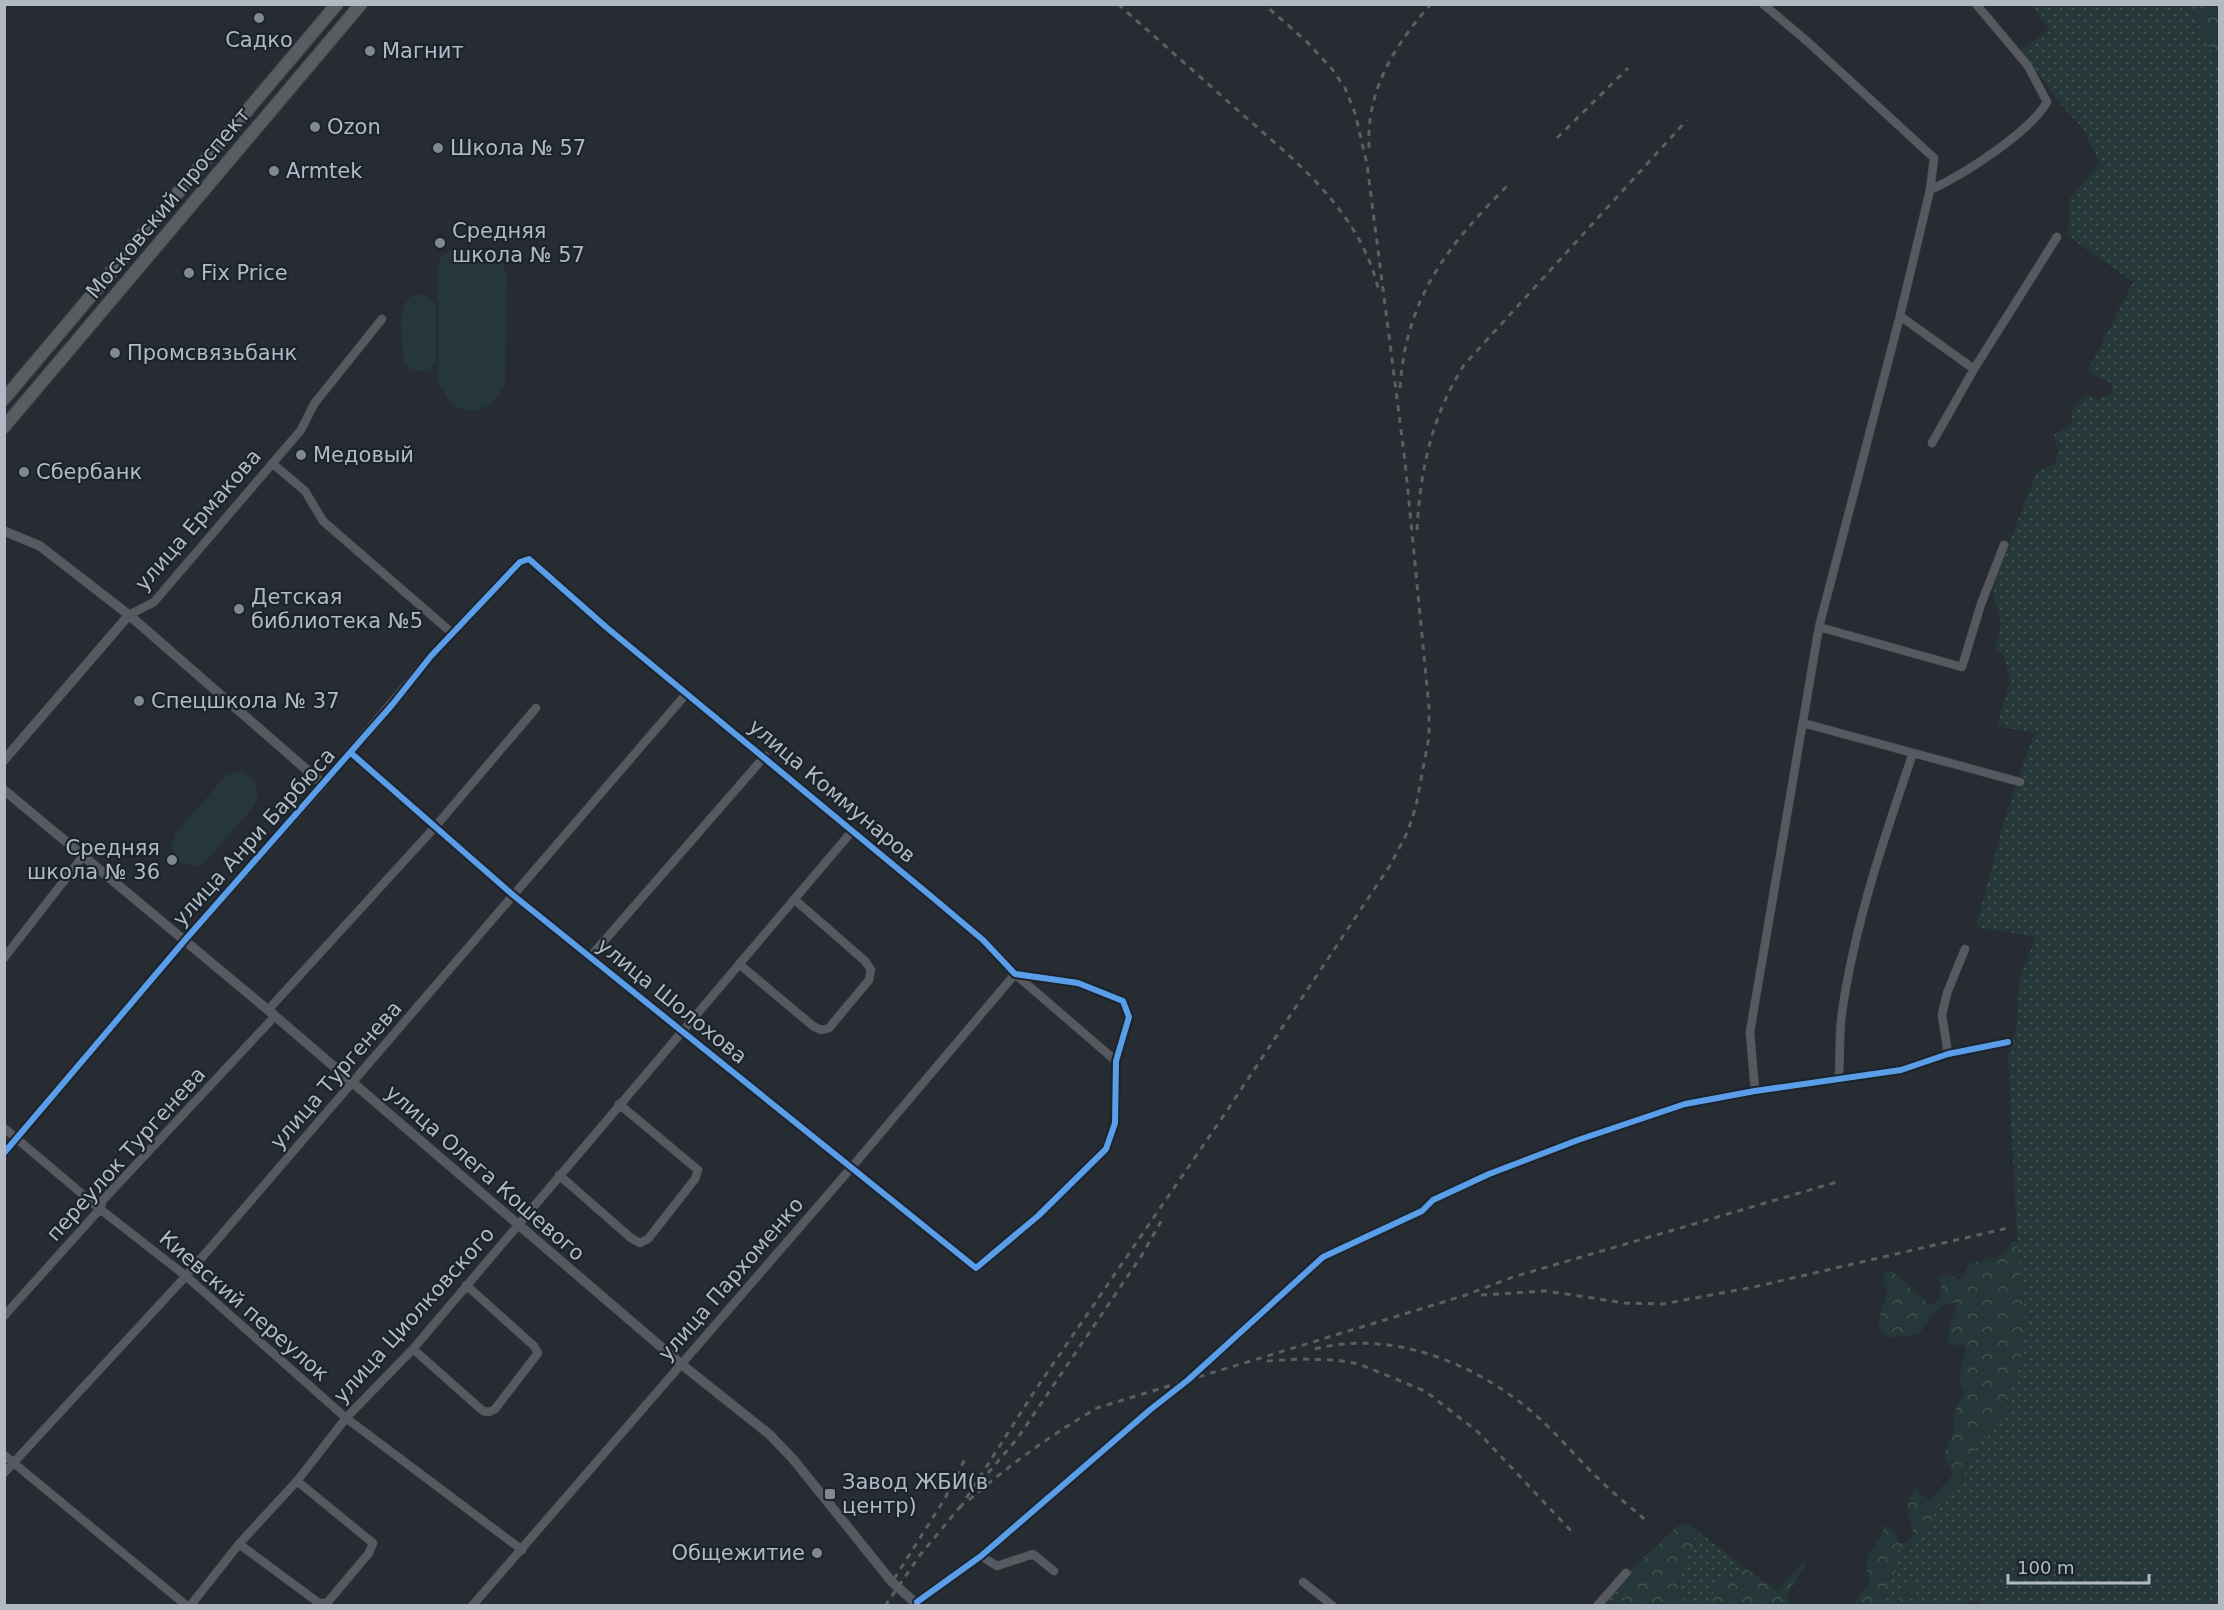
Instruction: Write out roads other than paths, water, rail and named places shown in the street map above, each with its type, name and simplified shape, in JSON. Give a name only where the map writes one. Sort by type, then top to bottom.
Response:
[{"type":"main road","name":"Московский проспект","points":[[4,399],[337,4]]},
{"type":"main road","name":"Московский проспект","points":[[4,427],[361,4]]},
{"type":"street","points":[[1930,190],[1954,179],[2002,144],[2039,116],[2047,102],[2028,66],[1976,4]]},
{"type":"street","points":[[1755,1091],[1750,1032],[1819,627],[1900,316],[1930,190],[1934,158],[1765,5]]},
{"type":"street","points":[[1932,443],[1974,369],[2057,237]]},
{"type":"street","points":[[1900,316],[1974,369]]},
{"type":"street","name":"улица Ермакова","points":[[4,760],[129,615],[154,602],[301,430],[314,404],[382,319]]},
{"type":"street","points":[[272,463],[305,491],[323,521],[452,633]]},
{"type":"street","points":[[4,531],[40,546],[129,615],[323,784]]},
{"type":"street","points":[[1819,627],[1962,667],[1981,604],[2004,545]]},
{"type":"street","name":"улица Анри Барбюса","points":[[4,1153],[185,940],[351,753],[452,633],[520,562],[529,559],[537,565]]},
{"type":"street","name":"улица Коммунаров","points":[[537,565],[983,940],[1015,974],[1116,1061]]},
{"type":"street","name":"улица Тургенева","points":[[4,1473],[186,1276],[687,693]]},
{"type":"street","name":"переулок Тургенева","points":[[4,1316],[100,1209],[103,1200],[272,1013],[536,708]]},
{"type":"street","points":[[1803,723],[2020,782]]},
{"type":"street","name":"улица Шолохова","points":[[351,753],[513,895],[976,1268],[1038,1216],[1106,1149],[1115,1124],[1116,1061]]},
{"type":"street","points":[[1839,1080],[1842,1015],[1854,946],[1879,853],[1913,753]]},
{"type":"street","points":[[591,956],[765,756]]},
{"type":"street","name":"улица Олега Кошевого","points":[[4,790],[272,1013],[681,1364],[769,1434],[793,1459],[892,1582],[918,1604]]},
{"type":"street","name":"улица Циолковского","points":[[188,1605],[239,1544],[297,1481],[346,1418],[413,1349],[853,830]]},
{"type":"street","points":[[4,958],[84,855]]},
{"type":"street","points":[[739,964],[813,1026],[820,1030],[829,1028],[869,980],[871,970],[865,961],[795,899]]},
{"type":"street","points":[[1948,1054],[1942,1015],[1947,993],[1965,949]]},
{"type":"street","points":[[1015,974],[1078,983],[1124,1002],[1130,1017],[1116,1061]]},
{"type":"street","name":"улица Пархоменко","points":[[472,1605],[851,1168],[1015,974]]},
{"type":"street","points":[[918,1604],[981,1556],[1151,1409],[1188,1380],[1323,1257],[1422,1211],[1433,1200],[1500,1170],[1578,1140],[1685,1104],[1755,1091],[1901,1070],[1948,1054],[2008,1042]]},
{"type":"street","points":[[559,1175],[631,1238],[640,1243],[648,1239],[695,1179],[698,1170],[619,1104]]},
{"type":"street","name":"Киевский переулок","points":[[4,1128],[100,1209],[186,1276],[346,1418],[522,1550]]},
{"type":"street","points":[[413,1349],[483,1411],[489,1412],[495,1409],[538,1353],[534,1346],[466,1285]]},
{"type":"street","points":[[4,1455],[188,1605]]},
{"type":"street","points":[[239,1544],[319,1603],[327,1603],[369,1553],[373,1543],[297,1481]]},
{"type":"street","points":[[981,1556],[997,1566],[1033,1554],[1054,1572]]},
{"type":"street","points":[[1598,1605],[1626,1573]]},
{"type":"street","points":[[1303,1582],[1333,1605]]},
{"type":"railway","points":[[1118,4],[1279,146],[1321,187],[1356,234],[1369,260],[1378,288]]},
{"type":"railway","points":[[960,1508],[1036,1389],[1222,1118],[1391,864],[1408,831],[1416,806],[1429,737],[1429,707],[1405,461],[1367,164],[1355,113],[1345,88],[1332,69],[1307,42],[1264,4]]},
{"type":"railway","points":[[1369,148],[1372,107],[1385,70],[1405,36],[1431,4]]},
{"type":"railway","points":[[1557,138],[1628,68]]},
{"type":"railway","points":[[1417,530],[1421,486],[1430,444],[1444,404],[1464,365],[1687,120]]},
{"type":"railway","points":[[1400,388],[1411,327],[1433,276],[1466,230],[1508,185]]},
{"type":"railway","points":[[969,1500],[1031,1451],[1097,1408],[1463,1296],[1513,1277],[1837,1182]]},
{"type":"railway","points":[[988,1473],[1017,1439],[1142,1255],[1164,1216]]},
{"type":"railway","points":[[1481,1295],[1546,1291],[1625,1303],[1663,1304],[1754,1287],[2008,1228]]},
{"type":"railway","points":[[1315,1349],[1343,1344],[1370,1343],[1398,1347],[1426,1353],[1478,1375],[1536,1415],[1608,1488],[1644,1519]]},
{"type":"railway","points":[[1267,1361],[1336,1360],[1359,1364],[1425,1391],[1478,1432],[1573,1533]]},
{"type":"railway","points":[[894,1579],[944,1500],[965,1459]]},
{"type":"railway","points":[[885,1606],[920,1555],[965,1501]]},
{"type":"place","name":"Садко","points":[[259,18]]},
{"type":"place","name":"Магнит","points":[[370,51]]},
{"type":"place","name":"Ozon","points":[[315,127]]},
{"type":"place","name":"Школа № 57","points":[[438,148]]},
{"type":"place","name":"Armtek","points":[[274,171]]},
{"type":"place","name":"Средняя школа № 57","points":[[440,243]]},
{"type":"place","name":"Fix Price","points":[[189,273]]},
{"type":"place","name":"Промсвязьбанк","points":[[115,353]]},
{"type":"place","name":"Медовый","points":[[301,455]]},
{"type":"place","name":"Сбербанк","points":[[24,472]]},
{"type":"place","name":"Детская библиотека №5","points":[[239,609]]},
{"type":"place","name":"Спецшкола № 37","points":[[139,701]]},
{"type":"place","name":"Средняя школа № 36","points":[[172,860]]},
{"type":"place","name":"Завод ЖБИ(в центр)","points":[[830,1494]]},
{"type":"place","name":"Общежитие","points":[[817,1553]]}]
